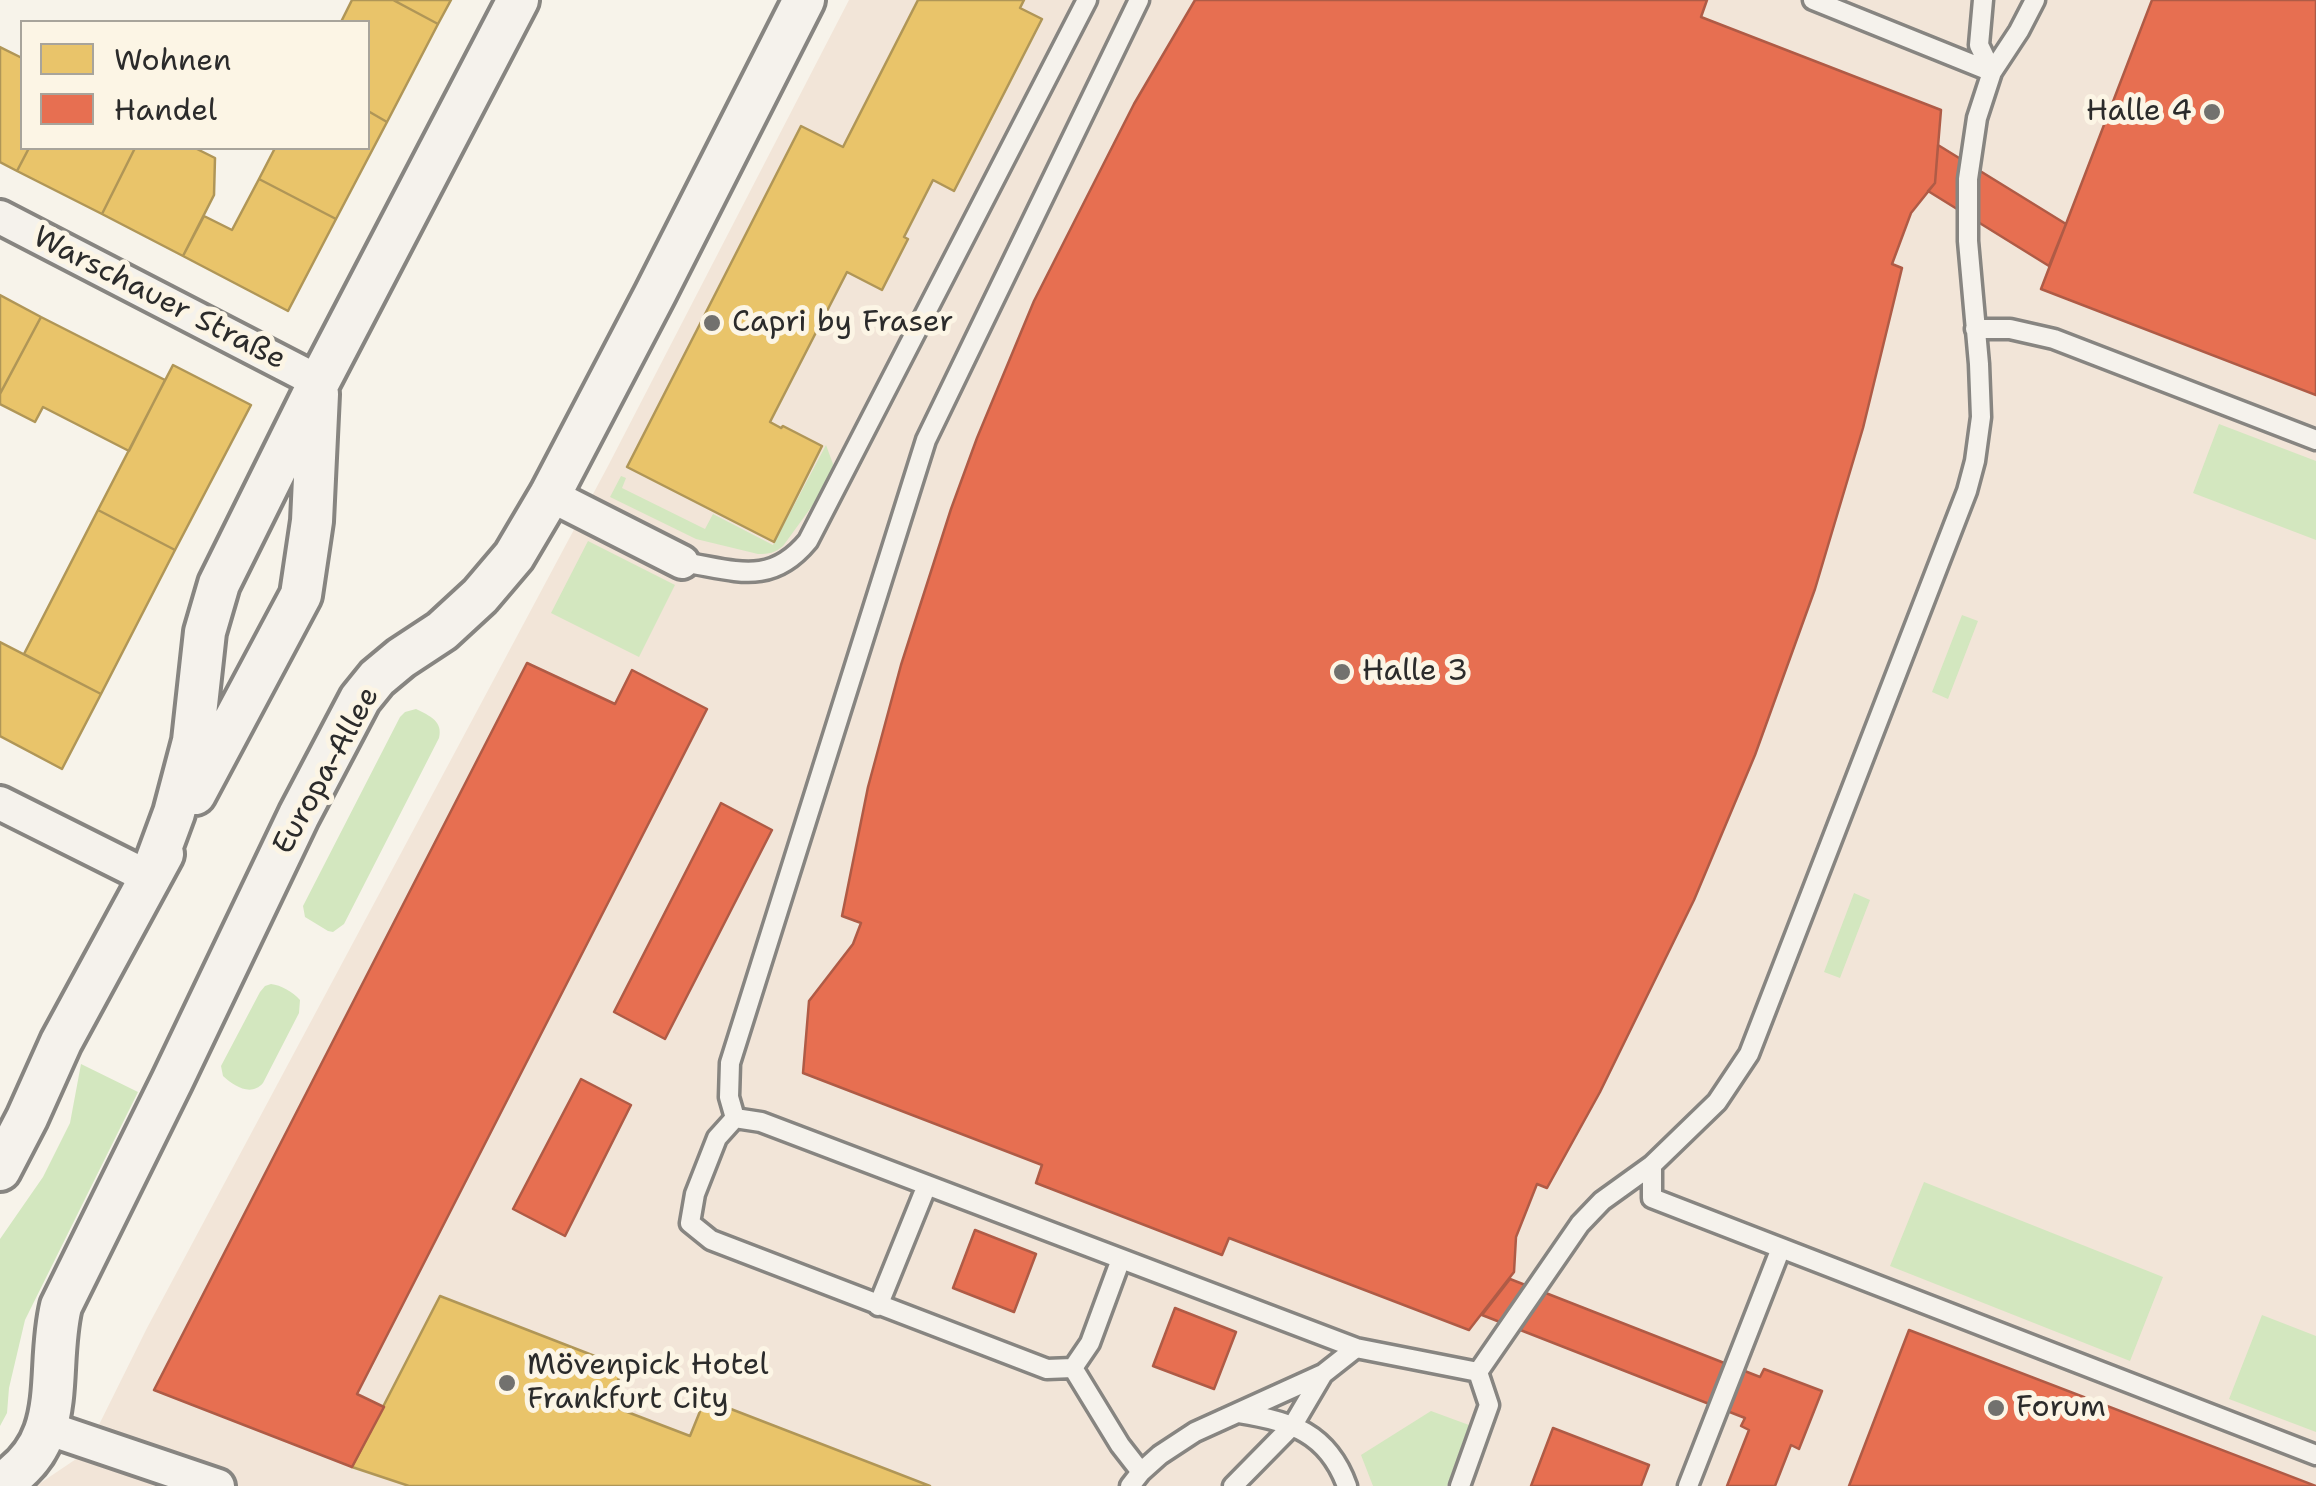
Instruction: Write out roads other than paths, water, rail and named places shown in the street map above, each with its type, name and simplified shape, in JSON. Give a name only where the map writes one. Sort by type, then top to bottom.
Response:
[{"type":"street","points":[[150,878],[174,813],[193,741],[205,632],[214,597],[318,382],[518,0]]},
{"type":"street","name":"Europa-Allee","points":[[0,1484],[18,1473],[35,1454],[46,1428],[54,1399],[54,1334],[60,1306],[298,815],[360,699],[377,678],[442,631],[480,596],[514,556],[655,294],[804,0]]},
{"type":"street","name":"Warschauer Straße","points":[[0,217],[318,382]]},
{"type":"street","points":[[1,1165],[61,1042],[300,594],[312,521],[318,382]]},
{"type":"street","points":[[550,495],[682,562]]},
{"type":"street","points":[[0,803],[150,878]]},
{"type":"street","points":[[46,1428],[218,1486]]},
{"type":"lane","points":[[682,562],[753,573],[775,570],[794,558],[808,541],[1087,0]]},
{"type":"lane","points":[[735,1118],[728,1097],[730,1064],[926,440],[1139,0]]},
{"type":"lane","points":[[1813,0],[1992,72]]},
{"type":"lane","points":[[1983,0],[1979,45],[1992,72]]},
{"type":"lane","points":[[1478,1372],[1580,1224],[1602,1202],[1652,1165],[1717,1102],[1749,1054],[1976,461],[1979,364],[1968,241],[1968,179],[1977,118],[1992,72],[2035,0]]},
{"type":"lane","points":[[1975,329],[2010,329],[2054,339],[2316,440]]},
{"type":"lane","points":[[735,1118],[760,1122],[1356,1348],[1478,1372]]},
{"type":"lane","points":[[735,1118],[717,1138],[695,1194],[690,1224],[711,1240],[1047,1369],[1073,1368]]},
{"type":"lane","points":[[1652,1165],[1652,1198],[2316,1454]]},
{"type":"lane","points":[[878,1306],[927,1185]]},
{"type":"lane","points":[[1688,1486],[1780,1248]]},
{"type":"lane","points":[[1073,1368],[1090,1343],[1121,1260]]},
{"type":"lane","points":[[1073,1368],[1136,1479],[1160,1455],[1195,1432],[1323,1374],[1356,1348]]},
{"type":"lane","points":[[1460,1486],[1489,1405],[1478,1372]]},
{"type":"lane","points":[[1233,1486],[1292,1425],[1323,1374]]},
{"type":"lane","points":[[1236,1413],[1273,1419],[1315,1437],[1336,1461],[1347,1486]]},
{"type":"place","name":"Halle 4","points":[[2212,112]]},
{"type":"place","name":"Capri by Fraser","points":[[712,323]]},
{"type":"place","name":"Halle 3","points":[[1342,672]]},
{"type":"place","name":"Mövenpick Hotel Frankfurt City","points":[[507,1383]]},
{"type":"place","name":"Forum","points":[[1996,1408]]}]
